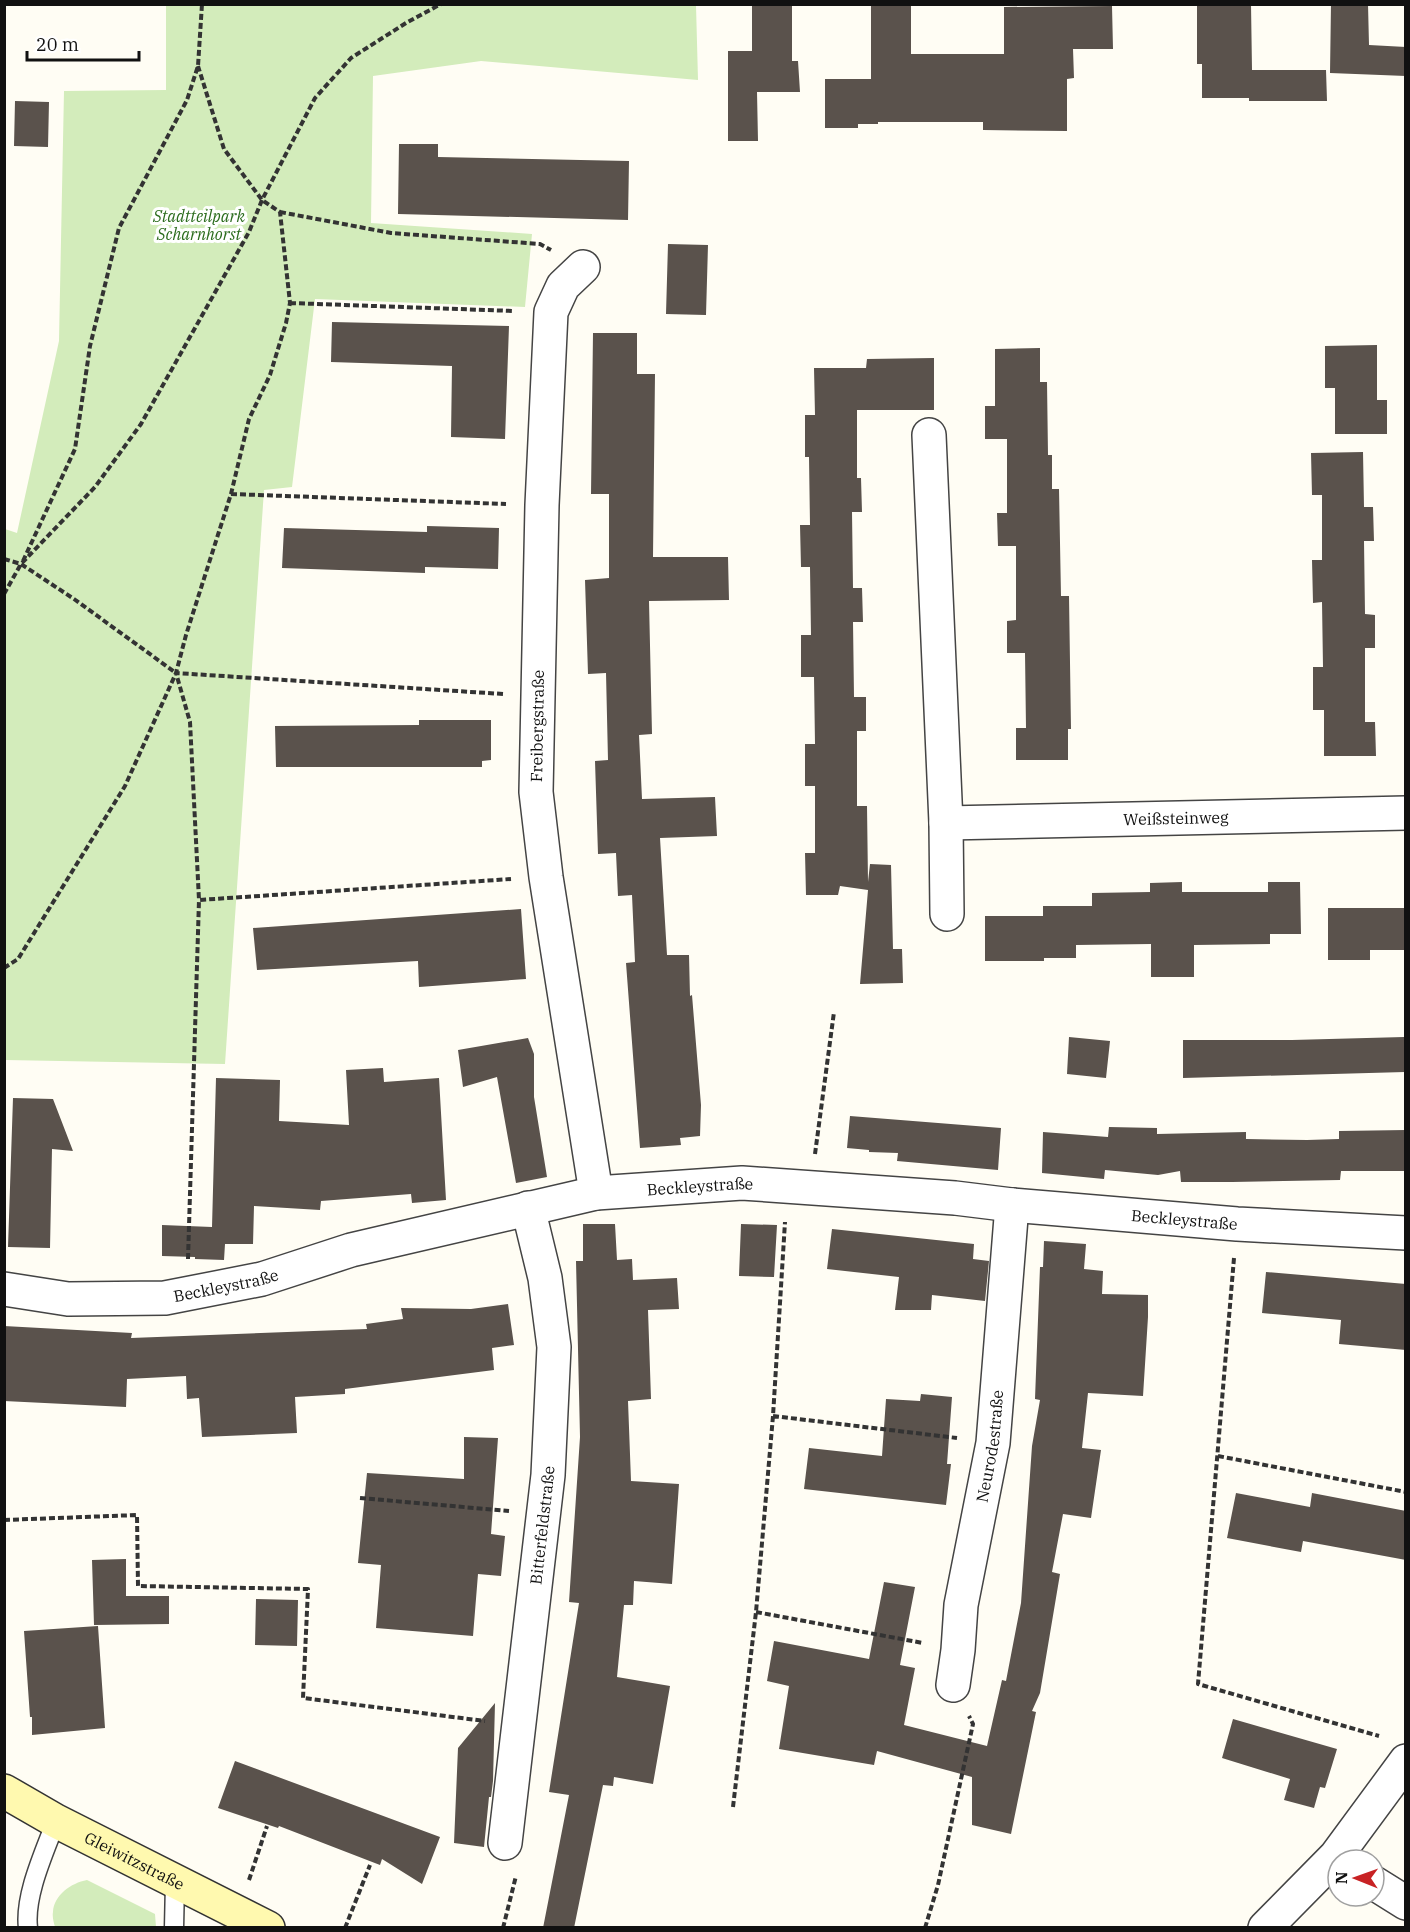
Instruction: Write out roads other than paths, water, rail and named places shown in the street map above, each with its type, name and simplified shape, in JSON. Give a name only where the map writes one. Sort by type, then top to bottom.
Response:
[{"type":"street","name":"Freibergstraße","points":[[583,267],[563,286],[551,312],[542,505],[536,792],[546,877],[596,1192]]},
{"type":"street","points":[[928,435],[946,823],[947,914]]},
{"type":"street","name":"Weißsteinweg","points":[[946,823],[1406,813]]},
{"type":"street","name":"Beckleystraße","points":[[4,1289],[68,1299],[165,1298],[262,1279],[351,1250],[596,1192],[742,1183],[955,1198],[1237,1224],[1406,1233]]},
{"type":"street","name":"Neurodestraße","points":[[953,1685],[961,1605],[993,1443],[1012,1205]]},
{"type":"street","name":"Bitterfeldstraße","points":[[506,1843],[548,1474],[554,1347],[545,1278],[528,1208]]},
{"type":"street","points":[[1345,1848],[1406,1761]]},
{"type":"street","name":"Gleiwitzstraße","points":[[4,1791],[56,1821],[268,1928]]},
{"type":"street","points":[[1265,1928],[1326,1870]]},
{"type":"street","points":[[1386,1890],[1406,1903]]},
{"type":"lane","points":[[28,1928],[27,1919],[33,1889],[56,1821]]},
{"type":"lane","points":[[174,1928],[175,1882]]},
{"type":"park label","name":"Stadtteilpark Scharnhorst","points":[[199,225]]}]
